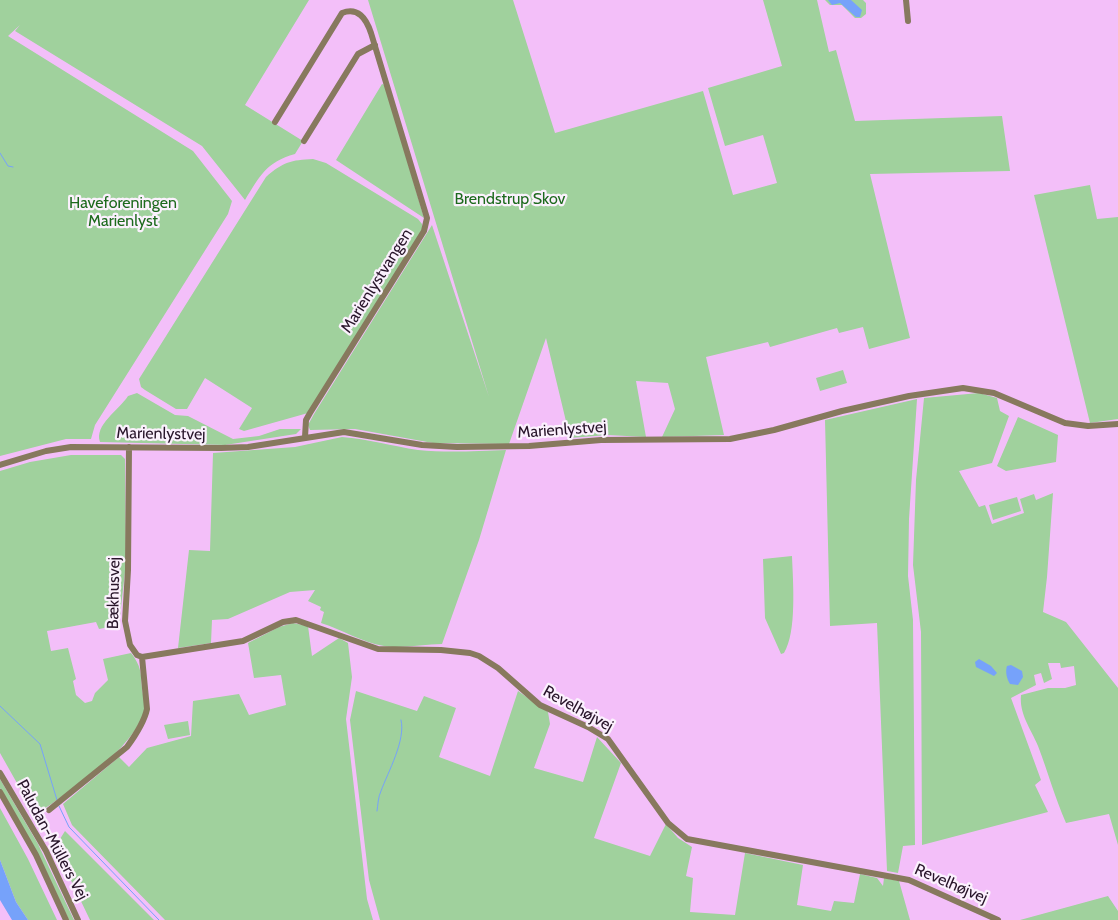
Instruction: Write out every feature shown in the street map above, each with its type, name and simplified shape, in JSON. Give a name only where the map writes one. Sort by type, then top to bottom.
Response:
[{"type":"street","points":[[906,0],[908,21]]},
{"type":"street","name":"Marienlystvangen","points":[[275,122],[342,14],[350,10],[362,16],[368,25],[375,45],[426,211],[427,224],[306,420],[305,437]]},
{"type":"street","points":[[304,141],[358,54],[375,45]]},
{"type":"street","name":"Marienlystvej","points":[[0,465],[65,448],[248,447],[344,432],[422,445],[457,447],[529,446],[601,440],[730,439],[774,430],[842,411],[909,396],[963,388],[994,393],[1065,423],[1088,426],[1118,424]]},
{"type":"street","name":"Bækhusvej","points":[[49,810],[127,747],[146,717],[147,709],[142,657],[133,651],[130,645],[125,622],[128,570],[129,447]]},
{"type":"street","name":"Revelhøjvej","points":[[142,657],[243,640],[282,622],[296,620],[378,649],[441,650],[470,653],[498,668],[540,705],[588,727],[608,739],[668,823],[687,839],[909,880],[998,920]]},
{"type":"street","name":"Paludan-Müllers Vej","points":[[0,773],[41,842],[78,920]]},
{"type":"street","name":"Paludan-Müllers Vej","points":[[0,792],[36,856],[66,920]]},
{"type":"green space","name":"Haveforeningen Marienlyst","points":[[0,0],[309,0],[245,105],[303,141],[295,154],[277,161],[265,171],[245,200],[202,146],[15,31],[20,25],[8,36],[193,151],[232,201],[228,214],[95,425],[91,439],[66,439],[0,456]]},
{"type":"green space","name":"Brendstrup Skov","points":[[368,0],[513,0],[555,133],[703,91],[733,195],[777,183],[763,135],[725,146],[708,88],[782,66],[763,0],[817,0],[829,52],[836,50],[855,121],[1002,116],[1010,171],[870,174],[910,338],[869,349],[863,327],[839,333],[837,328],[770,347],[768,342],[706,357],[724,435],[662,437],[675,409],[668,383],[636,381],[646,437],[608,435],[570,438],[546,338],[509,444],[433,443],[355,429],[310,430],[308,425],[314,414],[432,225],[489,397]]},
{"type":"green space","points":[[825,0],[863,0],[866,3],[866,14],[861,18],[855,18],[842,5],[830,5]]},
{"type":"green space","points":[[382,84],[385,85],[424,218],[336,160]]},
{"type":"green space","points":[[313,159],[326,163],[418,219],[422,224],[422,230],[308,413],[244,431],[239,429],[252,408],[205,378],[187,409],[176,409],[145,390],[141,387],[139,379],[266,177],[277,168],[288,163]]},
{"type":"green space","points":[[1090,185],[1097,219],[1118,217],[1118,419],[1090,423],[1034,195]]},
{"type":"green space","points":[[843,370],[847,383],[820,391],[816,378]]},
{"type":"green space","points":[[137,393],[175,415],[188,416],[233,439],[259,436],[280,429],[301,429],[296,434],[225,445],[100,442],[101,430],[108,418],[128,396]]},
{"type":"green space","points":[[979,393],[997,398],[1000,411],[1009,416],[992,463],[959,471],[979,507],[985,505],[992,524],[1024,513],[1020,499],[1034,494],[1036,500],[1053,493],[1043,612],[1066,622],[1118,688],[1118,845],[1109,814],[1066,823],[1038,746],[1026,721],[1022,709],[1021,695],[1048,688],[1065,688],[1076,685],[1074,666],[1061,668],[1060,663],[1048,663],[1052,679],[1044,683],[1041,673],[1034,675],[1036,685],[1011,698],[1041,780],[1035,785],[1048,812],[922,845],[921,632],[913,565],[916,480],[924,398]]},
{"type":"green space","points":[[917,399],[909,519],[908,576],[913,620],[915,845],[903,846],[898,873],[887,871],[877,623],[830,626],[825,420]]},
{"type":"green space","points":[[1018,417],[1058,435],[1056,462],[1006,471],[997,466]]},
{"type":"green space","points":[[342,437],[429,451],[506,450],[479,540],[442,644],[384,646],[368,642],[321,623],[324,612],[320,610],[321,607],[308,601],[315,590],[290,592],[228,619],[212,620],[211,643],[178,648],[189,550],[210,551],[213,453],[295,447]]},
{"type":"green space","points":[[71,455],[121,455],[125,459],[126,563],[119,625],[99,629],[96,622],[47,631],[51,651],[68,648],[76,679],[73,681],[76,695],[85,703],[92,701],[95,693],[108,680],[103,659],[131,653],[140,669],[144,709],[136,729],[112,757],[80,784],[35,815],[0,753],[0,471],[30,462]]},
{"type":"green space","points":[[1017,497],[1021,511],[993,520],[989,505]]},
{"type":"green space","points":[[792,556],[793,620],[788,644],[784,653],[781,654],[765,618],[763,559]]},
{"type":"green space","points":[[293,623],[308,626],[312,656],[339,638],[348,643],[352,677],[346,719],[367,899],[373,920],[165,920],[72,825],[63,804],[119,757],[129,767],[147,748],[191,736],[193,701],[239,694],[249,715],[286,705],[281,675],[254,678],[248,643],[279,627]]},
{"type":"green space","points":[[356,691],[417,711],[424,696],[456,708],[439,757],[490,776],[518,691],[548,712],[550,724],[534,768],[583,782],[597,737],[621,763],[594,838],[650,856],[666,824],[678,838],[692,847],[686,876],[693,878],[690,912],[735,915],[745,853],[803,865],[797,905],[831,911],[834,901],[854,903],[860,874],[877,878],[883,886],[884,878],[899,881],[910,920],[380,920],[369,880],[350,720]]},
{"type":"green space","points":[[188,721],[190,735],[168,739],[164,725]]},
{"type":"green space","points":[[0,779],[38,844],[74,920],[69,920],[39,856],[0,788]]},
{"type":"green space","points":[[0,808],[28,859],[57,920],[28,920],[16,902],[0,860]]},
{"type":"green space","points":[[65,831],[154,920],[90,920],[55,847]]},
{"type":"green space","points":[[1108,896],[1118,911],[1118,920],[1020,920]]},
{"type":"water","points":[[828,0],[851,0],[862,10],[860,17],[856,17],[840,3],[832,5]]},
{"type":"water","points":[[979,659],[991,666],[997,673],[994,676],[976,667],[975,662]]},
{"type":"water","points":[[1011,665],[1022,671],[1023,677],[1018,685],[1010,684],[1008,680],[1006,668]]},
{"type":"water","points":[[0,860],[16,902],[28,920],[12,920],[0,900]]},
{"type":"waterway","points":[[0,153],[8,166],[13,167]]},
{"type":"waterway","points":[[0,706],[40,744],[57,800]]},
{"type":"waterway","points":[[377,811],[380,793],[399,746],[402,728],[401,720]]},
{"type":"waterway","points":[[59,806],[69,827],[159,920]]}]
